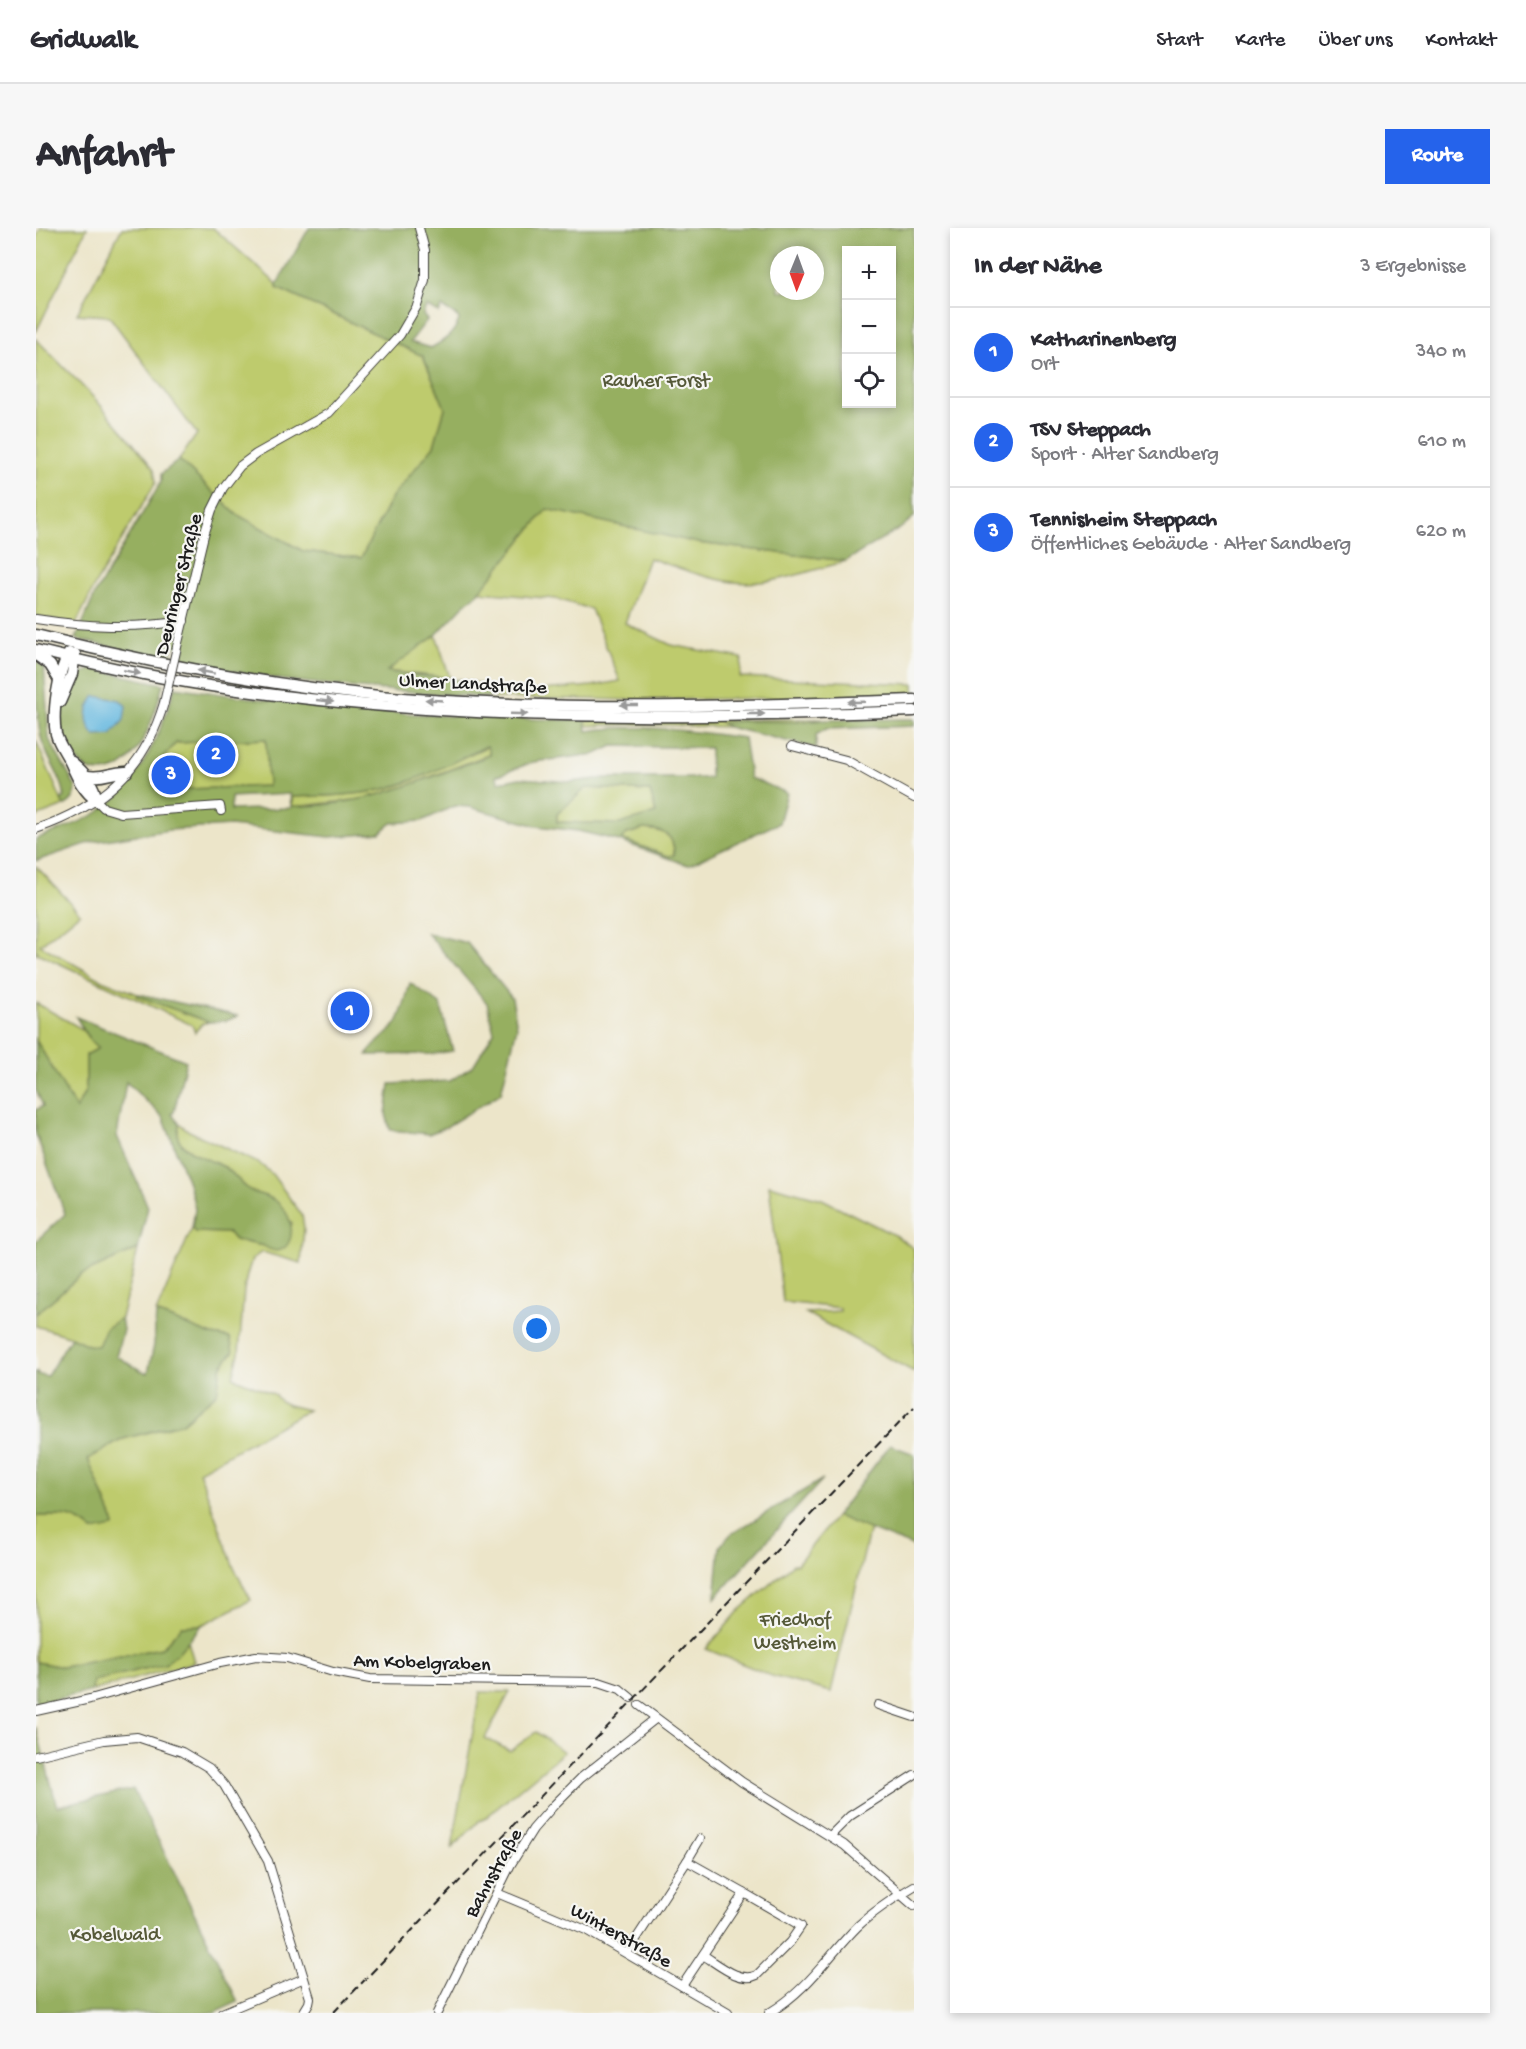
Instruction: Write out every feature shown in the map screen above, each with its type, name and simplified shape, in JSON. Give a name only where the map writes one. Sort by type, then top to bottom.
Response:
[{"type":"main road","name":"Ulmer Landstraße","points":[[36,635],[129,658],[231,677],[338,691],[429,699],[585,705],[914,700]]},
{"type":"main road","points":[[75,645],[71,658],[58,678],[56,734],[88,795],[99,803]]},
{"type":"main road","name":"Ulmer Landstraße","points":[[36,652],[159,678],[230,689],[359,704],[440,710],[575,715],[819,714],[914,711]]},
{"type":"main road","points":[[36,652],[50,665],[58,678]]},
{"type":"main road","points":[[56,709],[72,674],[71,658]]},
{"type":"main road","points":[[69,760],[87,776],[99,803]]},
{"type":"main road","points":[[87,776],[104,777],[118,772],[127,772]]},
{"type":"street","name":"Deuringer Straße","points":[[36,829],[99,803],[127,772],[150,739],[164,703],[204,535],[212,510],[223,488],[240,466],[256,454],[330,413],[408,324],[417,306],[425,280],[424,250],[419,228]]},
{"type":"street","points":[[36,619],[77,625],[148,627],[184,621]]},
{"type":"street","points":[[792,746],[846,760],[914,798]]},
{"type":"street","points":[[99,803],[112,812],[121,813],[220,806],[220,811]]},
{"type":"street","name":"Am Kobelgraben","points":[[36,1711],[90,1699],[220,1663],[267,1655],[370,1679],[599,1682],[621,1689],[631,1698]]},
{"type":"street","points":[[639,1705],[742,1782],[830,1836],[902,1893],[914,1906]]},
{"type":"street","points":[[878,1706],[914,1717]]},
{"type":"street","name":"Bahnstraße","points":[[440,2012],[521,1847],[554,1805],[581,1778],[655,1719]]},
{"type":"street","points":[[36,1756],[104,1740],[136,1737],[182,1752],[209,1768],[224,1785],[267,1858],[310,2001],[303,2013]]},
{"type":"street","points":[[830,1836],[844,1820],[914,1775]]},
{"type":"street","points":[[627,1953],[700,1839]]},
{"type":"street","points":[[687,1861],[801,1926],[794,1938],[757,1976],[750,1979],[742,1978],[703,1955]]},
{"type":"street","points":[[769,2013],[798,1994],[861,1924],[880,1907],[914,1886]]},
{"type":"street","name":"Winterstraße","points":[[497,1893],[581,1927],[728,2013]]},
{"type":"street","points":[[682,1986],[744,1893]]},
{"type":"street","points":[[222,2013],[302,1979]]},
{"type":"green space","points":[[41,228],[87,228],[36,332],[36,237]]},
{"type":"green space","points":[[122,228],[213,228],[277,284],[277,288],[423,356],[445,408],[434,446],[392,497],[361,558],[303,551],[236,514],[179,460],[197,434],[109,316],[77,314]]},
{"type":"green space","name":"Rauher Forst","points":[[309,228],[914,228],[914,517],[901,528],[846,561],[698,543],[547,509],[474,598],[468,601],[436,635],[387,671],[442,677],[467,683],[494,698],[284,680],[181,662],[184,649],[173,646],[169,660],[76,639],[95,594],[161,482],[161,474],[179,460],[236,514],[303,551],[361,558],[392,497],[434,446],[445,408],[423,356],[277,288],[277,284]],"holes":[[[426,306],[439,313],[442,307],[459,320],[448,337],[431,348],[410,342],[427,320],[423,315]]]},
{"type":"green space","points":[[36,339],[96,400],[128,437],[154,469],[156,482],[96,583],[76,624],[36,616]]},
{"type":"green space","points":[[547,509],[698,543],[846,561],[790,577],[748,583],[711,578],[649,558],[625,623],[671,645],[742,658],[740,677],[914,684],[914,696],[642,700],[494,698],[459,679],[516,692],[592,686],[620,681],[591,609],[556,599],[479,592]]},
{"type":"green space","points":[[436,635],[450,678],[386,671]]},
{"type":"green space","points":[[36,662],[44,665],[49,739],[76,788],[73,799],[64,806],[61,799],[64,798],[62,785],[41,737],[37,709]]},
{"type":"green space","points":[[93,669],[163,684],[156,710],[136,752],[115,769],[102,772],[85,768],[79,762],[65,741],[60,727],[63,705],[78,674]]},
{"type":"green space","points":[[175,687],[328,707],[483,718],[586,720],[587,731],[645,728],[744,738],[750,778],[787,793],[779,823],[688,865],[616,840],[578,831],[537,826],[470,807],[454,806],[422,821],[392,823],[380,833],[330,837],[230,826],[169,830],[92,842],[36,861],[36,839],[93,816],[114,800],[126,787],[156,738]],"holes":[[[266,739],[268,786],[162,790],[155,767],[176,743]],[[487,746],[490,755],[393,790],[343,802],[292,806],[292,797],[380,790],[421,777]],[[613,746],[710,748],[710,778],[606,778],[570,782],[520,778],[499,782],[496,776],[533,762],[596,754]],[[586,788],[650,791],[656,813],[620,824],[557,822],[557,814]],[[290,794],[291,808],[231,810],[231,797]],[[644,829],[662,832],[670,838],[674,855],[668,856],[621,839],[627,834]]]},
{"type":"green space","points":[[821,719],[803,723],[722,723],[728,727],[636,724],[586,726],[586,720]]},
{"type":"green space","points":[[914,719],[914,726],[826,729],[816,735],[816,748],[728,727],[721,723],[740,721]]},
{"type":"green space","points":[[266,739],[269,786],[162,790],[155,767],[176,743]]},
{"type":"green space","points":[[36,741],[64,806],[36,817]]},
{"type":"green space","points":[[488,746],[490,754],[391,792],[371,798],[292,807],[292,797],[358,793],[394,786],[421,777]]},
{"type":"green space","points":[[586,788],[651,791],[656,814],[620,824],[557,822],[557,814]]},
{"type":"green space","points":[[644,829],[662,832],[670,838],[674,856],[668,856],[621,839],[627,834]]},
{"type":"green space","points":[[36,866],[80,913],[40,945],[102,980],[209,1022],[202,1024],[195,1032],[192,1025],[37,953],[38,950],[36,953]]},
{"type":"green space","points":[[427,933],[467,943],[512,998],[517,1027],[501,1093],[446,1127],[429,1134],[390,1130],[386,1114],[390,1084],[450,1081],[473,1066],[494,1032],[487,1003]]},
{"type":"green space","points":[[410,983],[440,1004],[453,1051],[434,1054],[367,1055],[372,1047],[396,1024]]},
{"type":"green space","points":[[139,994],[238,1016],[226,1021],[209,1022],[137,996]]},
{"type":"green space","points":[[36,1003],[82,1029],[99,1048],[86,1055],[86,1090],[75,1110],[36,1040]]},
{"type":"green space","points":[[76,1017],[186,1061],[172,1114],[179,1123],[178,1135],[181,1142],[191,1151],[227,1169],[251,1191],[277,1202],[290,1221],[290,1239],[286,1246],[280,1250],[273,1250],[235,1240],[229,1233],[195,1232],[192,1228],[195,1209],[191,1191],[163,1117],[126,1082],[117,1136],[148,1207],[138,1249],[82,1274],[36,1314],[36,1241],[65,1214],[36,1134],[36,1110],[43,1106],[36,1090],[36,1040],[76,1109],[86,1090],[86,1055],[99,1048],[89,1039]]},
{"type":"green space","points":[[179,1123],[189,1131],[260,1164],[272,1174],[302,1215],[304,1228],[301,1263],[262,1252],[252,1259],[244,1290],[239,1353],[233,1377],[274,1394],[288,1405],[308,1410],[199,1471],[234,1568],[251,1600],[202,1625],[182,1626],[162,1648],[63,1667],[36,1662],[36,1516],[73,1518],[93,1531],[114,1522],[88,1459],[123,1439],[182,1423],[217,1393],[221,1367],[233,1352],[230,1338],[212,1335],[156,1313],[192,1228],[195,1232],[229,1233],[235,1240],[264,1246],[292,1224],[277,1202],[249,1190],[225,1167],[199,1157],[180,1142],[177,1136]]},
{"type":"green space","points":[[769,1185],[822,1199],[896,1236],[914,1249],[914,1372],[806,1313],[840,1311],[840,1308],[783,1302]]},
{"type":"green space","points":[[138,1249],[121,1318],[106,1328],[98,1347],[36,1326],[36,1314],[82,1274]]},
{"type":"green space","points":[[156,1313],[212,1335],[230,1338],[233,1352],[221,1367],[217,1393],[182,1423],[123,1439],[88,1459],[114,1527],[93,1531],[73,1518],[36,1516],[36,1372],[47,1376],[71,1337],[88,1345],[98,1346],[106,1328],[121,1318],[123,1330],[116,1356],[148,1373],[154,1345]]},
{"type":"green space","points":[[890,1445],[914,1454],[914,1547],[836,1516]]},
{"type":"green space","points":[[823,1479],[715,1598],[720,1546],[731,1534]]},
{"type":"green space","name":"Friedhof Westheim","points":[[836,1516],[870,1528],[831,1692],[772,1676],[706,1649],[738,1612],[793,1564],[797,1564]]},
{"type":"green space","points":[[202,1625],[177,1654],[165,1664],[93,1681],[92,1691],[36,1704],[36,1662],[63,1667],[162,1648],[182,1626]]},
{"type":"green space","points":[[188,1641],[194,1662],[92,1691],[93,1681],[165,1664]]},
{"type":"green space","points":[[480,1692],[510,1692],[485,1738],[510,1751],[536,1732],[564,1752],[479,1821],[452,1848]]},
{"type":"green space","name":"Kobelwald","points":[[36,1727],[57,1806],[133,1789],[238,2002],[214,2013],[36,2013]]},
{"type":"water","points":[[95,696],[120,700],[126,706],[124,720],[111,735],[95,736],[89,727],[87,716],[89,706]]},
{"type":"railway","points":[[333,2013],[914,1407]]},
{"type":"place","name":"TSV Steppach","points":[[216,755]]},
{"type":"place","name":"Tennisheim Steppach","points":[[171,775]]},
{"type":"place","name":"Katharinenberg","points":[[350,1011]]}]
